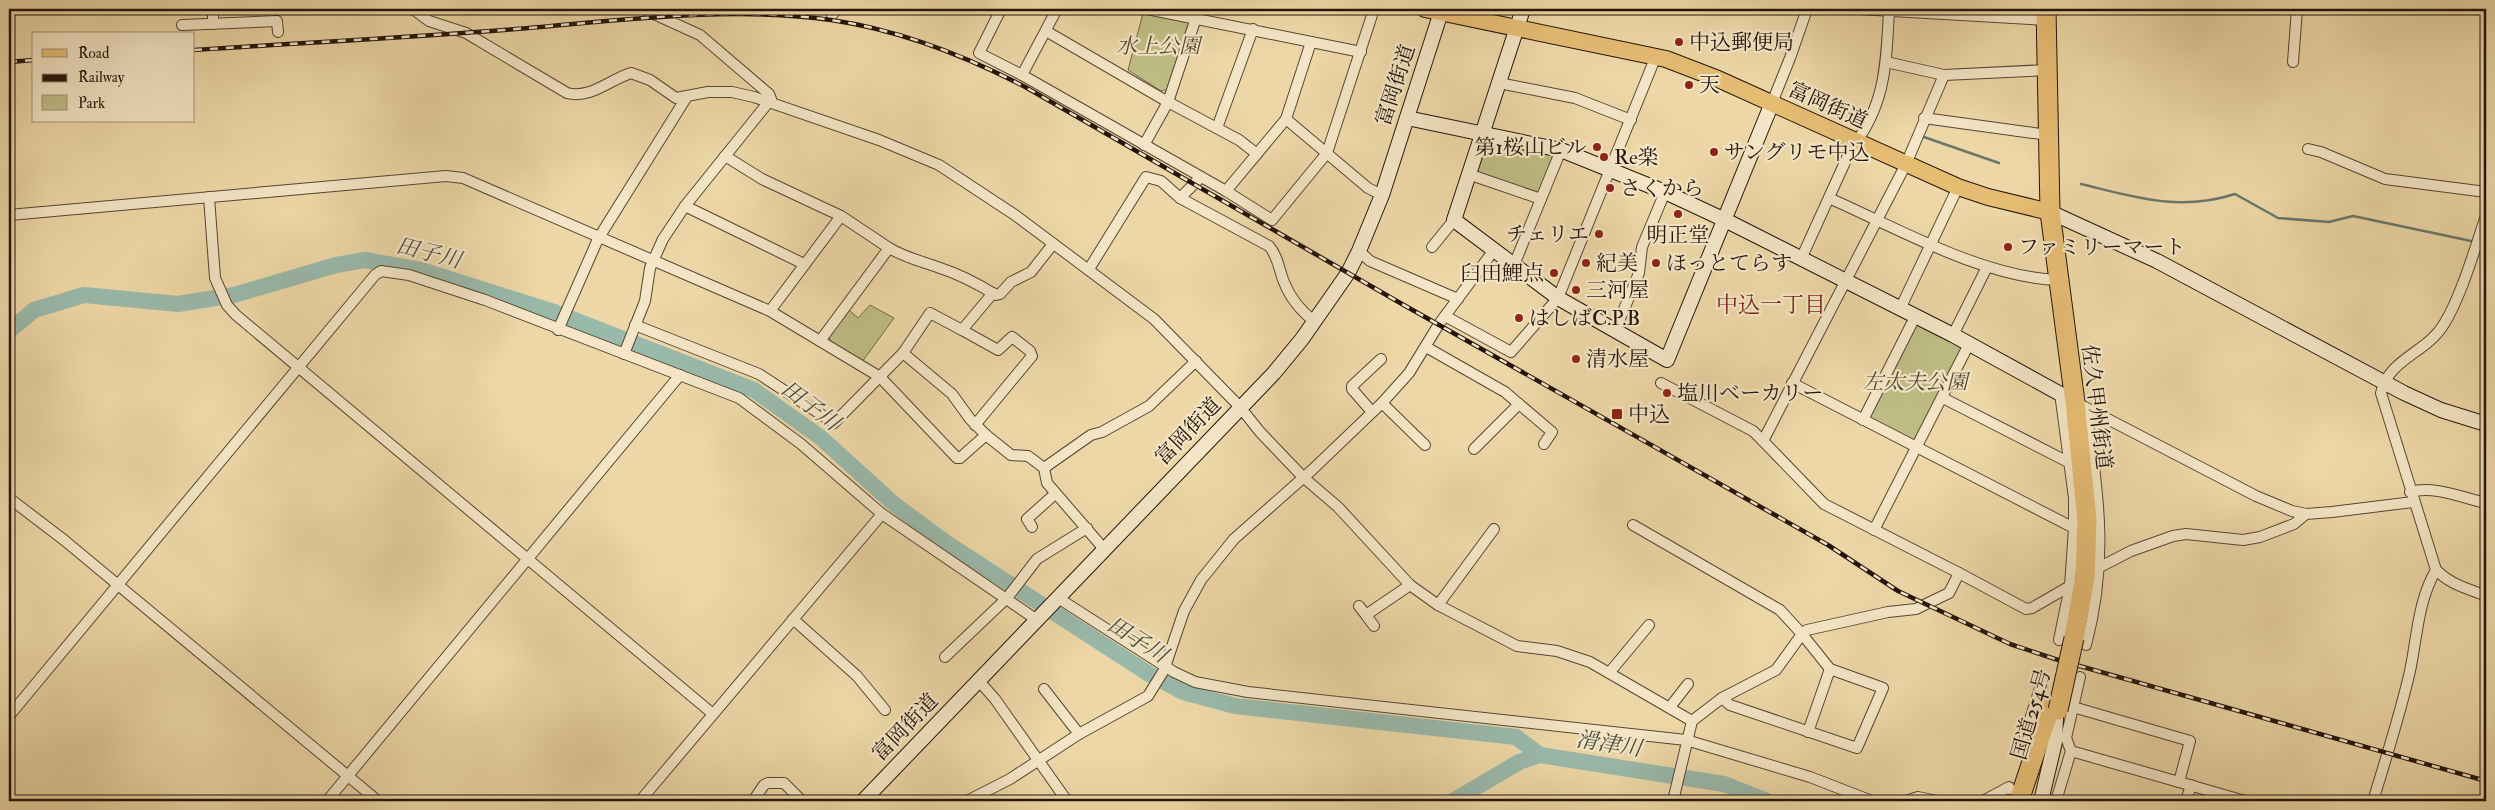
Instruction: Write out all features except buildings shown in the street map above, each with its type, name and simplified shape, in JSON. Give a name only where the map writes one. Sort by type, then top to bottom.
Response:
[{"type":"highway","name":"佐久甲州街道","points":[[2014,795],[2059,710],[2085,578],[2087,520],[2075,402],[2050,212],[2046,14]]},
{"type":"highway","name":"国道254号","points":[[2028,801],[2059,710]]},
{"type":"main road","points":[[1425,9],[1442,10]]},
{"type":"main road","points":[[1523,9],[1454,220],[1558,298],[1667,360],[1772,103]]},
{"type":"main road","name":"富岡街道","points":[[863,801],[1274,373],[1314,322],[1359,251],[1382,195],[1442,10],[1518,28],[1656,56],[1718,79],[1958,187],[1988,197],[2050,212]]},
{"type":"main road","points":[[1407,118],[1561,150],[1665,192],[1725,220],[1900,310],[1953,335],[2075,402]]},
{"type":"main road","points":[[2050,212],[2158,261],[2383,382],[2440,410],[2486,424]]},
{"type":"main road","points":[[2041,801],[2055,742],[2059,710]]},
{"type":"street","points":[[98,9],[104,9]]},
{"type":"street","points":[[213,9],[213,24]]},
{"type":"street","points":[[413,9],[429,20],[466,33],[567,93],[575,95],[590,92],[631,73],[650,80],[671,96],[686,98],[708,92],[732,92],[770,102],[879,140],[939,165],[1015,215],[1154,319],[1240,407],[1260,432],[1303,477],[1338,507],[1410,585],[1438,606],[1518,646],[1573,655],[1609,673],[1692,721]]},
{"type":"street","points":[[625,351],[645,302],[652,262],[663,239],[685,206],[770,102],[771,96],[700,35],[643,9]]},
{"type":"street","points":[[1001,9],[979,52],[1226,191],[1272,220],[1327,153],[1374,9]]},
{"type":"street","points":[[1022,75],[1058,9]]},
{"type":"street","points":[[1147,9],[1198,14],[1253,29],[1361,52]]},
{"type":"street","points":[[1772,103],[1797,41],[1807,9]]},
{"type":"street","points":[[1858,9],[2046,14]]},
{"type":"street","points":[[2293,62],[2297,9]]},
{"type":"street","points":[[1801,259],[1851,149],[1857,142],[1882,90],[1886,62],[1889,11]]},
{"type":"street","points":[[1144,145],[1168,102],[1198,14]]},
{"type":"street","points":[[182,25],[277,21],[278,32]]},
{"type":"street","points":[[1217,128],[1253,29]]},
{"type":"street","points":[[1046,31],[1168,102],[1217,128],[1257,154]]},
{"type":"street","points":[[1226,191],[1286,119],[1311,42]]},
{"type":"street","points":[[1445,316],[1511,352],[1558,298],[1656,56]]},
{"type":"street","points":[[1886,62],[1944,75],[2047,70]]},
{"type":"street","points":[[1763,441],[1906,164],[1924,118],[1944,75]]},
{"type":"street","points":[[1500,83],[1575,98],[1631,120]]},
{"type":"street","points":[[559,327],[598,239],[686,98]]},
{"type":"street","points":[[1924,118],[2048,135]]},
{"type":"street","points":[[1286,119],[1368,188],[1382,195]]},
{"type":"street","points":[[2308,149],[2321,152],[2385,179],[2486,192]]},
{"type":"street","points":[[1514,264],[1561,150]]},
{"type":"street","points":[[725,156],[762,178],[841,216],[889,248],[917,262],[939,267],[993,293],[1000,294],[1011,282],[1028,276],[1053,244]]},
{"type":"street","points":[[1470,175],[1541,199]]},
{"type":"street","points":[[9,215],[446,176],[463,178],[598,239],[770,311],[880,377],[957,458],[960,458],[986,435]]},
{"type":"street","points":[[1089,269],[1146,177],[1160,181],[1180,198],[1269,246],[1274,252],[1283,281],[1292,299],[1314,322]]},
{"type":"street","points":[[1180,198],[1201,177]]},
{"type":"street","points":[[1900,310],[1958,187]]},
{"type":"street","points":[[1615,331],[1639,273],[1642,247],[1665,192]]},
{"type":"street","points":[[209,197],[217,286],[227,305],[298,368],[713,714]]},
{"type":"street","points":[[1829,198],[1987,268],[2031,279],[2058,280]]},
{"type":"street","points":[[685,206],[804,264]]},
{"type":"street","points":[[770,311],[841,216]]},
{"type":"street","points":[[2486,216],[2450,313],[2441,329],[2425,344],[2395,366],[2383,382],[2381,393],[2411,497],[2436,570],[2455,585],[2486,596]]},
{"type":"street","points":[[1432,247],[1454,220]]},
{"type":"street","points":[[820,341],[889,248]]},
{"type":"street","points":[[966,801],[1039,761],[1079,734],[1148,696],[1153,691],[1165,669],[1184,611],[1201,580],[1234,539],[1382,403],[1409,373],[1445,316],[1494,250]]},
{"type":"street","points":[[1359,251],[1370,261],[1458,299]]},
{"type":"street","points":[[1953,335],[1987,268]]},
{"type":"street","points":[[9,716],[375,275],[381,271],[409,275],[444,286],[559,327],[625,351],[728,393],[747,403],[801,444],[882,514],[1038,619]]},
{"type":"street","points":[[962,330],[993,293]]},
{"type":"street","points":[[633,328],[759,374],[830,423],[837,421],[903,353],[930,313],[998,350],[1012,337],[1030,351],[1032,356],[975,425]]},
{"type":"street","points":[[1863,420],[1915,317]]},
{"type":"street","points":[[1874,530],[1918,448],[1969,344]]},
{"type":"street","points":[[1426,347],[1506,392],[1552,432],[1544,444]]},
{"type":"street","points":[[903,353],[952,394],[975,425],[986,435],[1011,455],[1028,456],[1044,468],[1047,483],[1055,494],[1104,549]]},
{"type":"street","points":[[1372,412],[1352,389],[1352,386],[1381,359]]},
{"type":"street","points":[[1044,468],[1091,435],[1102,432],[1149,406],[1196,361]]},
{"type":"street","points":[[327,801],[680,375]]},
{"type":"street","points":[[1660,384],[1753,431],[1824,504],[2026,609],[2032,608],[2072,584]]},
{"type":"street","points":[[1792,384],[2074,528]]},
{"type":"street","points":[[1943,398],[2070,463]]},
{"type":"street","points":[[2073,641],[2072,584],[2074,528],[2070,463],[2075,402]]},
{"type":"street","points":[[2075,402],[2274,505],[2306,514],[2411,497],[2418,490],[2439,492],[2486,503]]},
{"type":"street","points":[[2073,641],[2097,569],[2100,503],[2088,423],[2075,402]]},
{"type":"street","points":[[1382,403],[1425,445]]},
{"type":"street","points":[[1474,449],[1519,404]]},
{"type":"street","points":[[1032,527],[1026,519],[1055,494]]},
{"type":"street","points":[[9,498],[118,585],[378,801]]},
{"type":"street","points":[[640,801],[882,514]]},
{"type":"street","points":[[2097,569],[2132,551],[2173,536],[2186,534],[2243,540],[2260,537],[2294,524],[2306,514]]},
{"type":"street","points":[[1633,525],[1780,610],[1830,669],[1883,688],[1857,748],[1730,704],[1722,698]]},
{"type":"street","points":[[945,658],[1006,599],[1037,559],[1087,528]]},
{"type":"street","points":[[1438,606],[1494,529]]},
{"type":"street","points":[[2373,801],[2393,738],[2410,671],[2425,590],[2436,570]]},
{"type":"street","points":[[1673,801],[1692,721],[1722,698],[1776,670],[1802,634],[1815,626],[1926,606],[1949,593],[1959,574]]},
{"type":"street","points":[[1366,615],[1410,585]]},
{"type":"street","points":[[1055,600],[1111,630],[1165,669],[1195,682],[1229,689],[1686,741],[1810,777],[1872,801]]},
{"type":"street","points":[[1359,606],[1374,626]]},
{"type":"street","points":[[794,620],[857,676],[885,710]]},
{"type":"street","points":[[1609,673],[1649,625]]},
{"type":"street","points":[[1808,732],[1830,669]]},
{"type":"street","points":[[2056,801],[2071,751],[2059,710],[2080,677]]},
{"type":"street","points":[[979,681],[995,699],[1067,801]]},
{"type":"street","points":[[2025,735],[2042,682]]},
{"type":"street","points":[[1670,707],[1688,684]]},
{"type":"street","points":[[1044,689],[1079,734]]},
{"type":"street","points":[[2059,710],[2190,741],[2179,782]]},
{"type":"street","points":[[2071,751],[2245,801]]},
{"type":"street","points":[[753,801],[764,785],[784,783],[802,801]]},
{"type":"street","points":[[2186,801],[2190,785]]},
{"type":"street","points":[[1983,801],[2009,787],[2014,795]]},
{"type":"street","points":[[1906,801],[1918,797],[1937,801]]},
{"type":"green space","name":"水上公園","points":[[1143,13],[1191,22],[1168,89],[1161,91],[1128,70]]},
{"type":"green space","points":[[1492,141],[1554,153],[1540,192],[1535,193],[1476,173],[1485,145]]},
{"type":"green space","points":[[870,305],[894,318],[862,362],[831,342],[829,337],[849,310],[858,318]]},
{"type":"green space","name":"左太夫公園","points":[[1918,325],[1958,344],[1962,350],[1917,439],[1912,441],[1870,420],[1869,415],[1913,327]]},
{"type":"waterway","points":[[1921,136],[1999,163]]},
{"type":"waterway","points":[[2081,184],[2157,201],[2195,202],[2235,194],[2278,218],[2329,222],[2353,216],[2476,242]]},
{"type":"waterway","name":"田子川","points":[[9,331],[34,310],[84,295],[178,304],[234,295],[336,265],[365,260],[421,270],[554,312],[754,390],[820,437],[895,505],[948,544],[1149,674],[1183,692],[1235,706],[1516,737],[1540,755]]},
{"type":"waterway","name":"滑津川","points":[[1453,801],[1519,762],[1540,755],[1724,784],[1767,801]]},
{"type":"railway","points":[[195,50],[465,33],[626,19],[710,14],[792,16],[831,20],[857,24],[907,37],[980,65],[1027,88],[1402,304],[1828,545],[1898,591],[2010,644],[2055,659],[2486,781]]},
{"type":"railway","points":[[9,62],[32,60]]},
{"type":"place","name":"中込郵便局","points":[[1679,42]]},
{"type":"place","name":"天","points":[[1689,85]]},
{"type":"place","name":"第1桜山ビル","points":[[1597,147]]},
{"type":"place","name":"サングリモ中込","points":[[1714,152]]},
{"type":"place","name":"Re楽","points":[[1604,157]]},
{"type":"place","name":"さくから","points":[[1610,188]]},
{"type":"place","name":"明正堂","points":[[1678,214]]},
{"type":"place","name":"チェリエ","points":[[1599,234]]},
{"type":"place","name":"ファミリーマート","points":[[2008,247]]},
{"type":"place","name":"紀美","points":[[1586,263]]},
{"type":"place","name":"ほっとてらす","points":[[1656,263]]},
{"type":"place","name":"臼田鯉点","points":[[1554,273]]},
{"type":"place","name":"三河屋","points":[[1576,290]]},
{"type":"place","name":"はしばC.P.B","points":[[1519,318]]},
{"type":"place","name":"清水屋","points":[[1576,359]]},
{"type":"place","name":"塩川ベーカリー","points":[[1667,393]]},
{"type":"place","name":"中込","points":[[1617,414]]},
{"type":"district","name":"中込一丁目","points":[[1771,304]]}]
